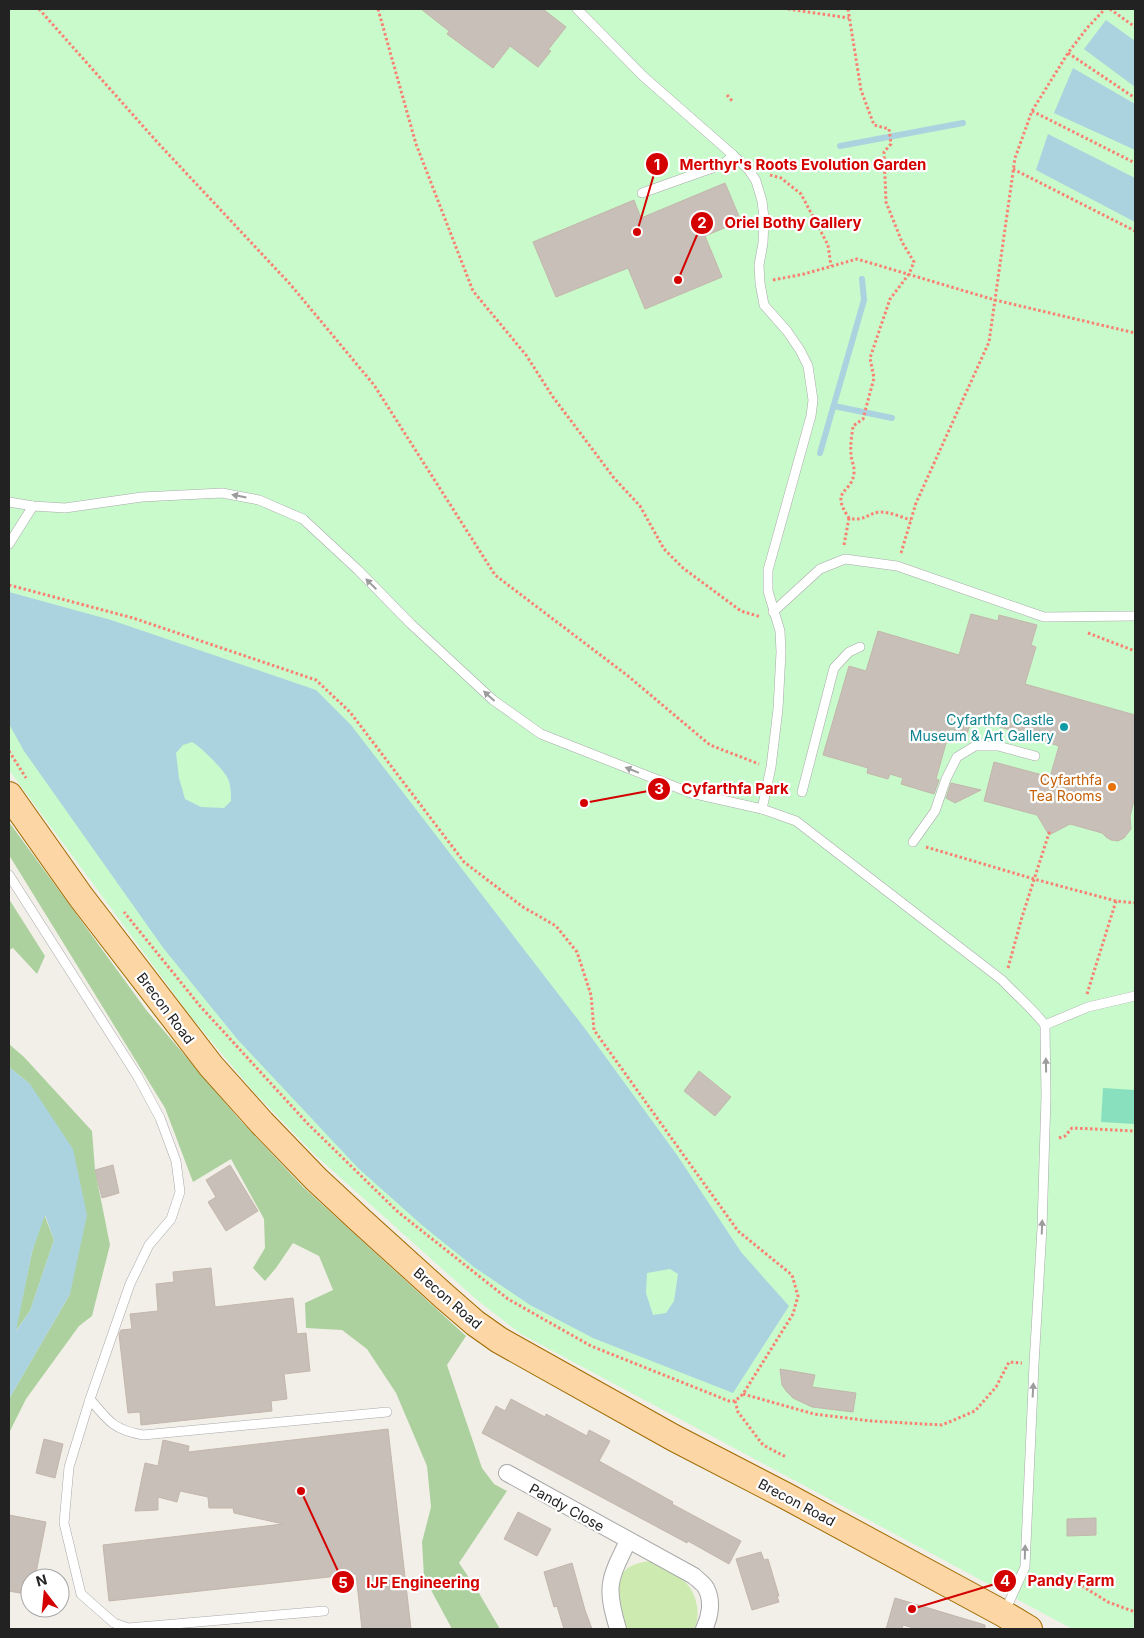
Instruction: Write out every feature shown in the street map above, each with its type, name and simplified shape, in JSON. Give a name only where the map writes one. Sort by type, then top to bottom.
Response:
[{"type":"main road","name":"Brecon Road","points":[[20,790],[82,897],[210,1066],[316,1179],[475,1323],[499,1340],[674,1438],[786,1496],[1029,1629]]},
{"type":"street","name":"Pandy Close","points":[[507,1473],[694,1576],[706,1588],[711,1605],[709,1620],[704,1629]]},
{"type":"street","points":[[618,1629],[611,1606],[609,1588],[614,1568],[628,1540]]},
{"type":"lane","points":[[577,9],[643,76],[749,170],[756,181],[762,201],[763,243],[759,265],[764,305],[787,331],[808,366],[813,400],[811,416],[768,570],[768,591],[780,631],[781,662],[772,757],[762,809]]},
{"type":"lane","points":[[642,193],[718,166],[725,163],[733,155]]},
{"type":"lane","points":[[9,502],[65,508],[142,496],[222,492],[259,500],[303,519],[358,570],[411,624],[493,700],[541,734],[691,794],[762,809],[796,821],[1002,980],[1038,1016],[1045,1025],[1046,1097],[1042,1228],[1025,1567],[1004,1614]]},
{"type":"lane","points":[[9,544],[33,506]]},
{"type":"lane","points":[[773,612],[820,569],[845,559],[897,566],[1044,616],[1135,616]]},
{"type":"lane","points":[[802,792],[834,668],[849,652],[860,648]]},
{"type":"lane","points":[[913,842],[935,811],[946,779],[957,757],[975,746],[998,746],[1035,756]]},
{"type":"lane","points":[[9,875],[138,1077],[160,1118],[176,1161],[180,1192],[171,1219],[149,1245],[130,1284],[69,1467],[64,1523],[81,1594],[114,1623],[128,1628],[324,1611]]},
{"type":"lane","points":[[1045,1025],[1088,1006],[1135,996]]},
{"type":"lane","points":[[90,1400],[107,1420],[126,1432],[143,1436],[388,1412]]},
{"type":"path","points":[[40,9],[158,143],[290,284],[374,385],[496,575],[628,676],[710,745],[762,765]]},
{"type":"path","points":[[378,9],[416,144],[473,291],[526,355],[558,404],[614,478],[640,506],[664,549],[683,568],[741,611],[762,617]]},
{"type":"path","points":[[788,9],[849,18]]},
{"type":"path","points":[[848,9],[861,90],[874,125],[889,129],[891,144],[884,152],[886,202],[902,242],[914,262],[909,274],[890,299],[870,358],[874,378],[863,419],[853,426],[850,453],[855,472],[851,482],[843,491],[841,498],[842,508],[849,518],[856,520],[864,519],[878,512],[911,520]]},
{"type":"path","points":[[897,566],[916,503],[989,342],[1015,158],[1032,111],[1068,53],[1087,28],[1105,9]]},
{"type":"path","points":[[1110,9],[1135,27]]},
{"type":"path","points":[[1068,53],[1135,98]]},
{"type":"path","points":[[726,95],[733,102]]},
{"type":"path","points":[[1032,111],[1135,162]]},
{"type":"path","points":[[1014,169],[1135,231]]},
{"type":"path","points":[[768,175],[781,178],[801,194],[828,245],[831,266]]},
{"type":"path","points":[[812,226],[830,216],[834,222]]},
{"type":"path","points":[[768,282],[857,259],[995,300],[1135,333]]},
{"type":"path","points":[[845,559],[844,540],[849,518]]},
{"type":"path","points":[[9,585],[133,618],[316,680],[350,712],[464,862],[523,907],[556,926],[577,952],[591,996],[594,1030],[738,1231],[792,1275],[798,1296],[793,1314],[743,1394],[735,1401],[729,1402],[690,1387],[590,1346],[508,1299],[398,1212],[295,1110],[200,1006],[119,906]]},
{"type":"path","points":[[1086,632],[1135,651]]},
{"type":"path","points":[[9,751],[20,790]]},
{"type":"path","points":[[1002,980],[1008,971],[1050,830]]},
{"type":"path","points":[[913,842],[1034,880],[1116,901],[1135,903]]},
{"type":"path","points":[[1088,1006],[1086,998],[1116,901]]},
{"type":"path","points":[[1044,1139],[1055,1139],[1065,1136],[1072,1128],[1135,1131]]},
{"type":"path","points":[[743,1394],[814,1414],[871,1422],[942,1425],[974,1411],[996,1388],[1008,1362],[1034,1364]]},
{"type":"path","points":[[735,1401],[738,1412],[763,1445],[786,1457]]},
{"type":"path","points":[[1069,1578],[1108,1602],[1135,1612]]},
{"type":"green space","points":[[9,9],[1135,9],[1135,1629],[1074,1629],[1065,1625],[521,1334],[477,1300],[314,1154],[253,1091],[192,1018],[9,770]]},
{"type":"green space","points":[[9,822],[147,1011],[239,1119],[303,1187],[466,1336],[447,1365],[482,1468],[494,1484],[507,1491],[459,1563],[500,1629],[452,1629],[424,1577],[422,1542],[431,1507],[427,1466],[396,1393],[367,1349],[342,1330],[306,1328],[305,1303],[333,1290],[319,1256],[293,1243],[265,1281],[253,1268],[265,1248],[264,1219],[231,1159],[193,1182],[165,1108],[9,855]]},
{"type":"green space","points":[[9,899],[45,956],[37,974],[13,948],[9,950]]},
{"type":"green space","points":[[9,1044],[24,1057],[92,1131],[95,1170],[110,1245],[92,1316],[79,1326],[26,1399],[9,1433],[9,1399],[70,1294],[30,1084],[9,1067]]},
{"type":"green space","points":[[1103,1088],[1135,1090],[1135,1124],[1101,1122]]},
{"type":"green space","points":[[44,1214],[54,1240],[30,1311],[15,1332],[32,1252]]},
{"type":"green space","points":[[652,1561],[675,1573],[691,1590],[695,1597],[698,1615],[694,1629],[627,1629],[620,1605],[618,1584],[621,1576],[627,1569],[637,1564]]},
{"type":"water","points":[[1106,20],[1135,41],[1135,87],[1084,49]]},
{"type":"water","points":[[1073,68],[1135,104],[1135,150],[1054,113]]},
{"type":"water","points":[[1048,134],[1135,178],[1135,222],[1036,170]]},
{"type":"water","points":[[9,592],[111,620],[316,690],[351,725],[586,1030],[677,1155],[741,1252],[789,1306],[733,1393],[593,1338],[530,1305],[474,1267],[423,1226],[358,1168],[238,1040],[164,949],[24,751],[9,724]],"holes":[[[192,742],[216,763],[228,780],[231,801],[224,808],[201,807],[185,799],[179,778],[176,753],[183,745]],[[670,1269],[678,1274],[674,1301],[666,1313],[653,1315],[646,1293],[647,1273]]]},
{"type":"water","points":[[9,1067],[30,1084],[73,1149],[87,1215],[70,1294],[9,1399]],"holes":[[[45,1215],[54,1240],[30,1311],[16,1331],[32,1252]]]},
{"type":"building","points":[[421,9],[543,9],[566,27],[548,50],[551,51],[538,67],[510,46],[493,68],[447,34],[449,31]]},
{"type":"building","points":[[725,183],[741,221],[705,236],[722,277],[645,309],[628,268],[556,297],[533,242],[634,200],[641,218]]},
{"type":"building","points":[[971,614],[998,621],[999,615],[1037,625],[1031,645],[1036,647],[1025,684],[1135,715],[1135,796],[1130,817],[1131,829],[1124,838],[1118,841],[1111,840],[1102,833],[1070,824],[1049,835],[1037,815],[984,801],[994,762],[1050,777],[1059,746],[972,718],[967,734],[950,729],[936,779],[939,780],[934,794],[901,784],[903,778],[890,774],[888,779],[867,773],[868,768],[823,755],[849,666],[866,671],[878,631],[959,655]]},
{"type":"building","points":[[951,783],[981,790],[955,803],[946,798]]},
{"type":"building","points":[[699,1071],[731,1097],[715,1116],[684,1091]]},
{"type":"building","points":[[113,1165],[119,1193],[102,1198],[95,1170]]},
{"type":"building","points":[[230,1165],[258,1211],[226,1231],[208,1202],[216,1197],[206,1180]]},
{"type":"building","points":[[211,1268],[215,1307],[293,1298],[297,1334],[306,1333],[310,1371],[284,1374],[287,1399],[271,1401],[272,1411],[141,1425],[140,1412],[128,1413],[119,1334],[121,1330],[132,1329],[130,1314],[158,1311],[156,1284],[174,1282],[173,1272]]},
{"type":"building","points":[[780,1369],[815,1375],[812,1387],[856,1393],[853,1412],[812,1407],[793,1398],[782,1385]]},
{"type":"building","points":[[511,1399],[545,1417],[546,1414],[587,1436],[589,1430],[610,1441],[599,1461],[673,1502],[672,1504],[741,1541],[729,1564],[482,1433],[496,1406],[505,1411]]},
{"type":"building","points":[[388,1429],[411,1629],[362,1629],[356,1574],[109,1601],[103,1545],[283,1524],[234,1513],[233,1508],[209,1508],[208,1497],[180,1491],[177,1502],[158,1497],[158,1510],[135,1511],[145,1463],[158,1466],[163,1440],[189,1446],[188,1452]]},
{"type":"building","points":[[44,1439],[63,1444],[55,1478],[36,1473]]},
{"type":"building","points":[[518,1512],[551,1529],[537,1556],[504,1539]]},
{"type":"building","points":[[9,1515],[46,1522],[37,1568],[20,1568],[20,1593],[9,1591]]},
{"type":"building","points":[[1096,1518],[1096,1535],[1067,1536],[1067,1519]]},
{"type":"building","points":[[761,1552],[764,1560],[768,1559],[779,1602],[752,1610],[736,1559]]},
{"type":"building","points":[[572,1563],[592,1629],[564,1629],[557,1606],[554,1607],[544,1572]]},
{"type":"building","points":[[895,1598],[985,1625],[985,1629],[917,1629],[903,1625],[902,1629],[886,1629]]},
{"type":"waterway","points":[[840,146],[963,123]]},
{"type":"waterway","points":[[820,453],[864,300],[862,279]]},
{"type":"waterway","points":[[834,406],[892,418]]},
{"type":"place","name":"Merthyr's Roots Evolution Garden","points":[[637,232]]},
{"type":"place","name":"Oriel Bothy Gallery","points":[[678,280]]},
{"type":"place","name":"Cyfarthfa Castle Museum & Art Gallery","points":[[1064,727]]},
{"type":"place","name":"Cyfarthfa Tea Rooms","points":[[1112,787]]},
{"type":"place","name":"Cyfarthfa Park","points":[[584,803]]},
{"type":"place","name":"IJF Engineering","points":[[301,1491]]},
{"type":"place","name":"Pandy Farm","points":[[912,1609]]}]
